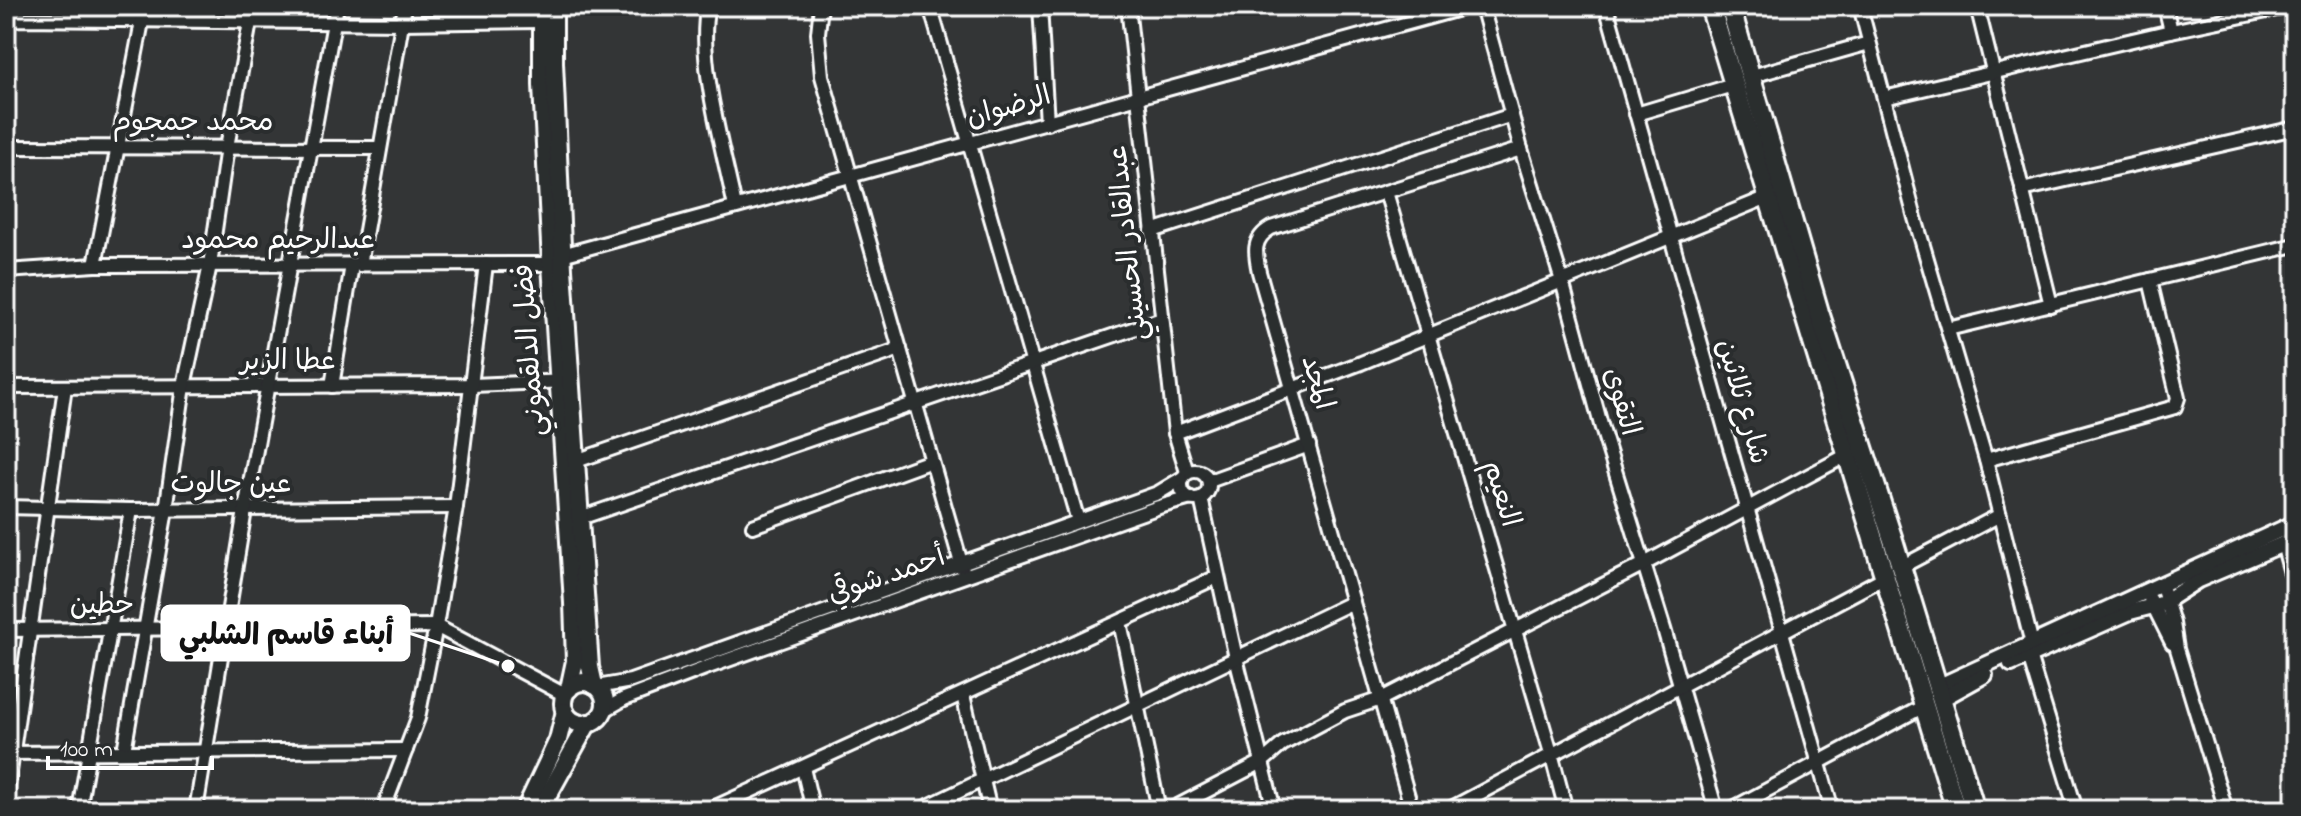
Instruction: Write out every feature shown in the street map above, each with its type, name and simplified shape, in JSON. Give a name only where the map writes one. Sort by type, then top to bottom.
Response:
[{"type":"main road","name":"فضل الدلقموني","points":[[554,6],[556,260]]},
{"type":"main road","points":[[1710,6],[1847,455],[1884,543],[1901,567],[1934,698],[1956,810]]},
{"type":"main road","points":[[1730,6],[1884,543],[1883,578],[1934,698],[1975,810]]},
{"type":"main road","name":"فضل الدلقموني","points":[[525,810],[558,740],[575,655],[564,381],[541,14]]},
{"type":"main road","name":"فضل الدلقموني","points":[[564,381],[576,461],[590,667],[595,686]]},
{"type":"main road","points":[[578,683],[595,686],[603,695],[600,717],[588,723],[574,722],[566,698],[578,683]]},
{"type":"main road","points":[[540,810],[588,723]]},
{"type":"street","points":[[95,265],[145,6]]},
{"type":"street","points":[[124,751],[184,386],[210,265],[227,147],[253,6]]},
{"type":"street","points":[[196,810],[245,510],[337,6]]},
{"type":"street","points":[[332,386],[405,6]]},
{"type":"street","points":[[708,6],[705,19],[706,59],[735,207]]},
{"type":"street","points":[[821,6],[819,60],[963,569]]},
{"type":"street","points":[[930,6],[1078,521]]},
{"type":"street","points":[[1040,6],[1047,123]]},
{"type":"street","name":"عبدالقادر الحسيني","points":[[1128,6],[1175,433],[1184,476]]},
{"type":"street","name":"الرضوان","points":[[556,260],[735,207],[1470,6]]},
{"type":"street","name":"التقوى","points":[[1482,6],[1601,425],[1716,810]]},
{"type":"street","name":"شارع ثلاثين","points":[[1606,6],[1832,810]]},
{"type":"street","points":[[1860,6],[1986,460],[2030,650],[2076,810]]},
{"type":"street","points":[[1977,6],[2051,305]]},
{"type":"street","points":[[2165,6],[2171,31]]},
{"type":"street","points":[[1884,98],[2291,6]]},
{"type":"street","points":[[6,22],[61,12],[143,20],[402,23],[541,14]]},
{"type":"street","points":[[1752,76],[1869,43]]},
{"type":"street","points":[[1636,114],[1733,85]]},
{"type":"street","points":[[1152,231],[1512,115]]},
{"type":"street","points":[[2022,190],[2295,128]]},
{"type":"street","name":"محمد جمجوم","points":[[6,147],[380,148]]},
{"type":"street","name":"المجد","points":[[1412,810],[1255,249],[1258,237],[1271,228],[1521,149]]},
{"type":"street","name":"النعيم","points":[[1386,192],[1566,810]]},
{"type":"street","points":[[1175,433],[1293,390],[1768,197]]},
{"type":"street","points":[[1948,329],[2295,245]]},
{"type":"street","name":"عبدالرحيم محمود","points":[[6,271],[95,265],[486,264],[556,260]]},
{"type":"street","points":[[383,810],[418,718],[436,626],[473,385],[486,264]]},
{"type":"street","points":[[1986,460],[2175,407],[2178,398],[2150,280]]},
{"type":"street","points":[[580,518],[1162,319]]},
{"type":"street","points":[[576,461],[900,349]]},
{"type":"street","name":"عطا الزير","points":[[6,387],[473,385],[564,381]]},
{"type":"street","points":[[6,800],[9,753],[31,630],[65,387]]},
{"type":"street","points":[[1209,481],[1309,445]]},
{"type":"street","points":[[1170,810],[1262,762],[1283,744],[1345,711],[1381,699],[1847,455]]},
{"type":"street","points":[[753,526],[931,461]]},
{"type":"street","points":[[1200,471],[1209,481],[1207,493],[1196,498],[1183,493],[1184,476],[1200,471]]},
{"type":"street","name":"أحمد شوقي","points":[[603,711],[636,694],[963,569],[1078,521],[1163,491],[1184,476]]},
{"type":"street","points":[[1196,498],[1274,810]]},
{"type":"street","name":"أحمد شوقي","points":[[595,686],[631,681],[963,569],[1196,498]]},
{"type":"street","name":"عين جالوت","points":[[6,507],[245,510],[456,507]]},
{"type":"street","points":[[79,810],[131,510]]},
{"type":"street","points":[[1901,567],[2000,515]]},
{"type":"street","points":[[1730,810],[1934,698],[1986,675],[2030,650],[2130,612],[2295,523]]},
{"type":"street","points":[[2157,596],[2289,542],[2295,588]]},
{"type":"street","points":[[709,810],[1217,577]]},
{"type":"street","points":[[1448,810],[1883,578]]},
{"type":"street","points":[[2157,596],[2177,649],[2226,810]]},
{"type":"street","points":[[920,810],[1353,602]]},
{"type":"street","points":[[1120,622],[1159,810]]},
{"type":"street","name":"حطين","points":[[6,630],[436,626],[566,698]]},
{"type":"street","points":[[963,695],[990,810]]},
{"type":"street","points":[[9,753],[406,750]]},
{"type":"street","points":[[803,768],[813,810]]},
{"type":"place","name":"أبناء قاسم الشلبي","points":[[508,666]]}]
